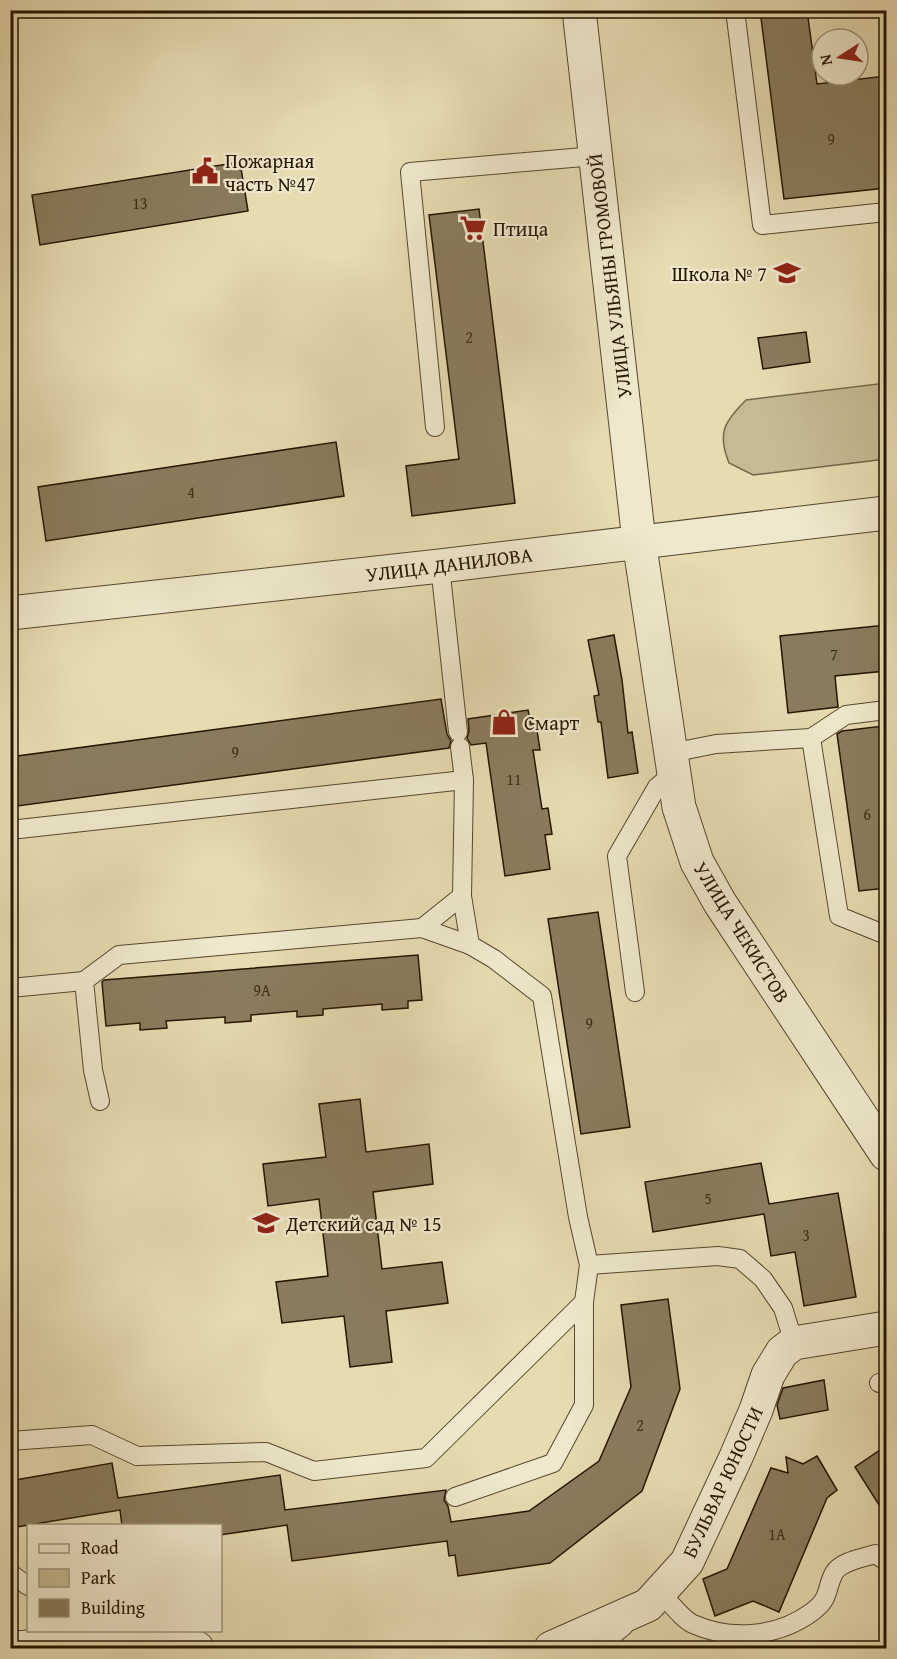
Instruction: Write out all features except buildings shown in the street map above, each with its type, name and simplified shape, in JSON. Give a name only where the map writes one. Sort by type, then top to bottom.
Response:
[{"type":"street","name":"УЛИЦА УЛЬЯНЫ ГРОМОВОЙ","points":[[579,10],[639,542]]},
{"type":"street","name":"УЛИЦА ДАНИЛОВА","points":[[10,613],[440,566],[886,513]]},
{"type":"street","name":"УЛИЦА ЧЕКИСТОВ","points":[[639,542],[680,807],[697,862],[720,903],[886,1154]]},
{"type":"street","points":[[794,1343],[886,1328]]},
{"type":"street","name":"БУЛЬВАР ЮНОСТИ","points":[[551,1648],[654,1599],[687,1562],[736,1457],[768,1375],[782,1352],[794,1343]]},
{"type":"street","points":[[15,1648],[78,1637],[197,1648]]},
{"type":"lane","points":[[735,10],[762,225],[886,212]]},
{"type":"lane","points":[[435,427],[410,172],[595,156]]},
{"type":"lane","points":[[440,566],[464,780],[462,896],[470,945]]},
{"type":"lane","points":[[635,992],[617,856],[673,763],[716,744],[811,738],[846,715],[886,710]]},
{"type":"lane","points":[[811,738],[838,916],[886,934]]},
{"type":"lane","points":[[10,830],[464,780]]},
{"type":"lane","points":[[422,928],[462,896]]},
{"type":"lane","points":[[10,988],[84,981],[119,955],[422,928],[470,945],[494,959],[542,996],[578,1217],[589,1265],[584,1302],[584,1405],[553,1463],[455,1497]]},
{"type":"lane","points":[[84,981],[93,1070],[99,1101]]},
{"type":"lane","points":[[589,1265],[718,1256],[740,1259],[763,1279],[783,1308],[794,1343]]},
{"type":"lane","points":[[10,1441],[92,1435],[137,1456],[266,1452],[314,1471],[426,1458],[584,1302]]},
{"type":"lane","points":[[597,1648],[654,1599],[691,1624],[719,1632],[747,1635],[778,1630],[812,1612],[827,1596],[835,1571],[851,1561],[875,1554],[886,1561]]},
{"type":"lane","points":[[10,1573],[27,1585]]},
{"type":"green space","points":[[886,383],[886,459],[753,475],[729,463],[723,436],[725,428],[732,415],[746,400]]},
{"type":"place","name":"Пожарная часть №47","points":[[205,171]]},
{"type":"place","name":"Птица","points":[[473,228]]},
{"type":"place","name":"Школа № 7","points":[[787,273]]},
{"type":"place","name":"Смарт","points":[[504,722]]},
{"type":"place","name":"Детский сад № 15","points":[[266,1223]]}]
